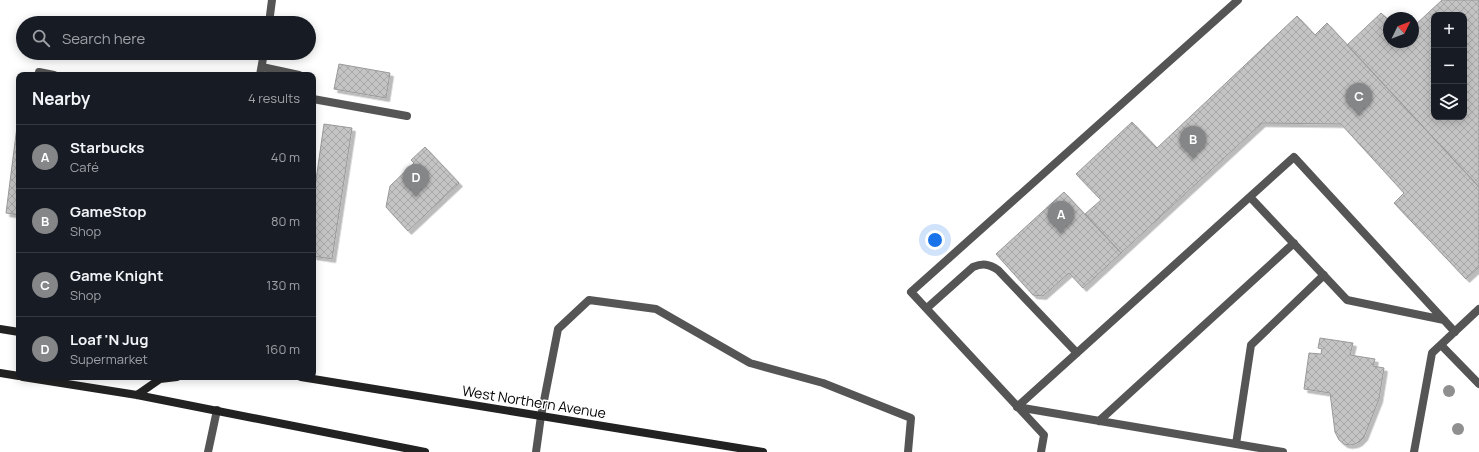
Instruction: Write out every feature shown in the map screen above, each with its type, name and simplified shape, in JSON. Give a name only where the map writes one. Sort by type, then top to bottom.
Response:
[{"type":"main road","points":[[0,329],[16,332]]},
{"type":"main road","points":[[0,373],[16,376]]},
{"type":"main road","name":"West Northern Avenue","points":[[316,379],[763,452]]},
{"type":"main road","points":[[43,380],[137,395],[217,410],[425,452]]},
{"type":"main road","points":[[137,395],[159,380]]},
{"type":"street","points":[[270,16],[272,0]]},
{"type":"street","points":[[1041,452],[1044,436],[911,292],[1238,0]]},
{"type":"street","points":[[261,71],[263,60]]},
{"type":"street","points":[[316,100],[407,116]]},
{"type":"street","points":[[1017,407],[1294,157],[1455,332]]},
{"type":"street","points":[[1250,197],[1348,300],[1444,320]]},
{"type":"street","points":[[1098,421],[1294,243]]},
{"type":"street","points":[[927,308],[973,267],[980,264],[990,264],[998,270],[1078,353]]},
{"type":"street","points":[[1236,444],[1251,345],[1324,275]]},
{"type":"street","points":[[536,452],[541,416],[558,329],[589,300],[656,309],[750,363],[823,383],[911,418],[908,452]]},
{"type":"street","points":[[1414,452],[1432,353],[1479,309]]},
{"type":"street","points":[[1441,345],[1479,384]]},
{"type":"street","points":[[1017,407],[1283,452]]},
{"type":"street","points":[[208,452],[217,410]]},
{"type":"building","points":[[1442,0],[1479,0],[1479,187],[1347,45],[1381,13],[1383,15],[1383,48],[1419,48],[1419,21]]},
{"type":"building","points":[[1297,16],[1315,35],[1327,23],[1479,187],[1479,267],[1466,279],[1394,203],[1404,193],[1341,124],[1262,123],[1121,253],[1085,214],[1101,200],[1076,174],[1132,122],[1157,148]]},
{"type":"building","points":[[339,64],[390,73],[386,98],[334,89]]},
{"type":"building","points":[[324,124],[352,128],[332,259],[316,256],[316,180]]},
{"type":"building","points":[[16,135],[16,215],[6,213]]},
{"type":"building","points":[[425,147],[459,183],[408,231],[386,207],[390,186],[414,163],[411,160]]},
{"type":"building","points":[[1064,192],[1121,253],[1083,288],[1069,273],[1043,296],[1033,295],[996,254]]},
{"type":"building","points":[[1320,338],[1353,343],[1350,355],[1375,359],[1373,366],[1384,368],[1379,399],[1364,437],[1355,444],[1344,444],[1339,440],[1335,432],[1330,393],[1304,389],[1309,353],[1321,354],[1322,349],[1318,348]]},
{"type":"place","name":"Game Knight","points":[[1359,116]]},
{"type":"place","name":"GameStop","points":[[1193,159]]},
{"type":"place","name":"Loaf 'N Jug","points":[[416,197]]},
{"type":"place","name":"Starbucks","points":[[1061,234]]}]
